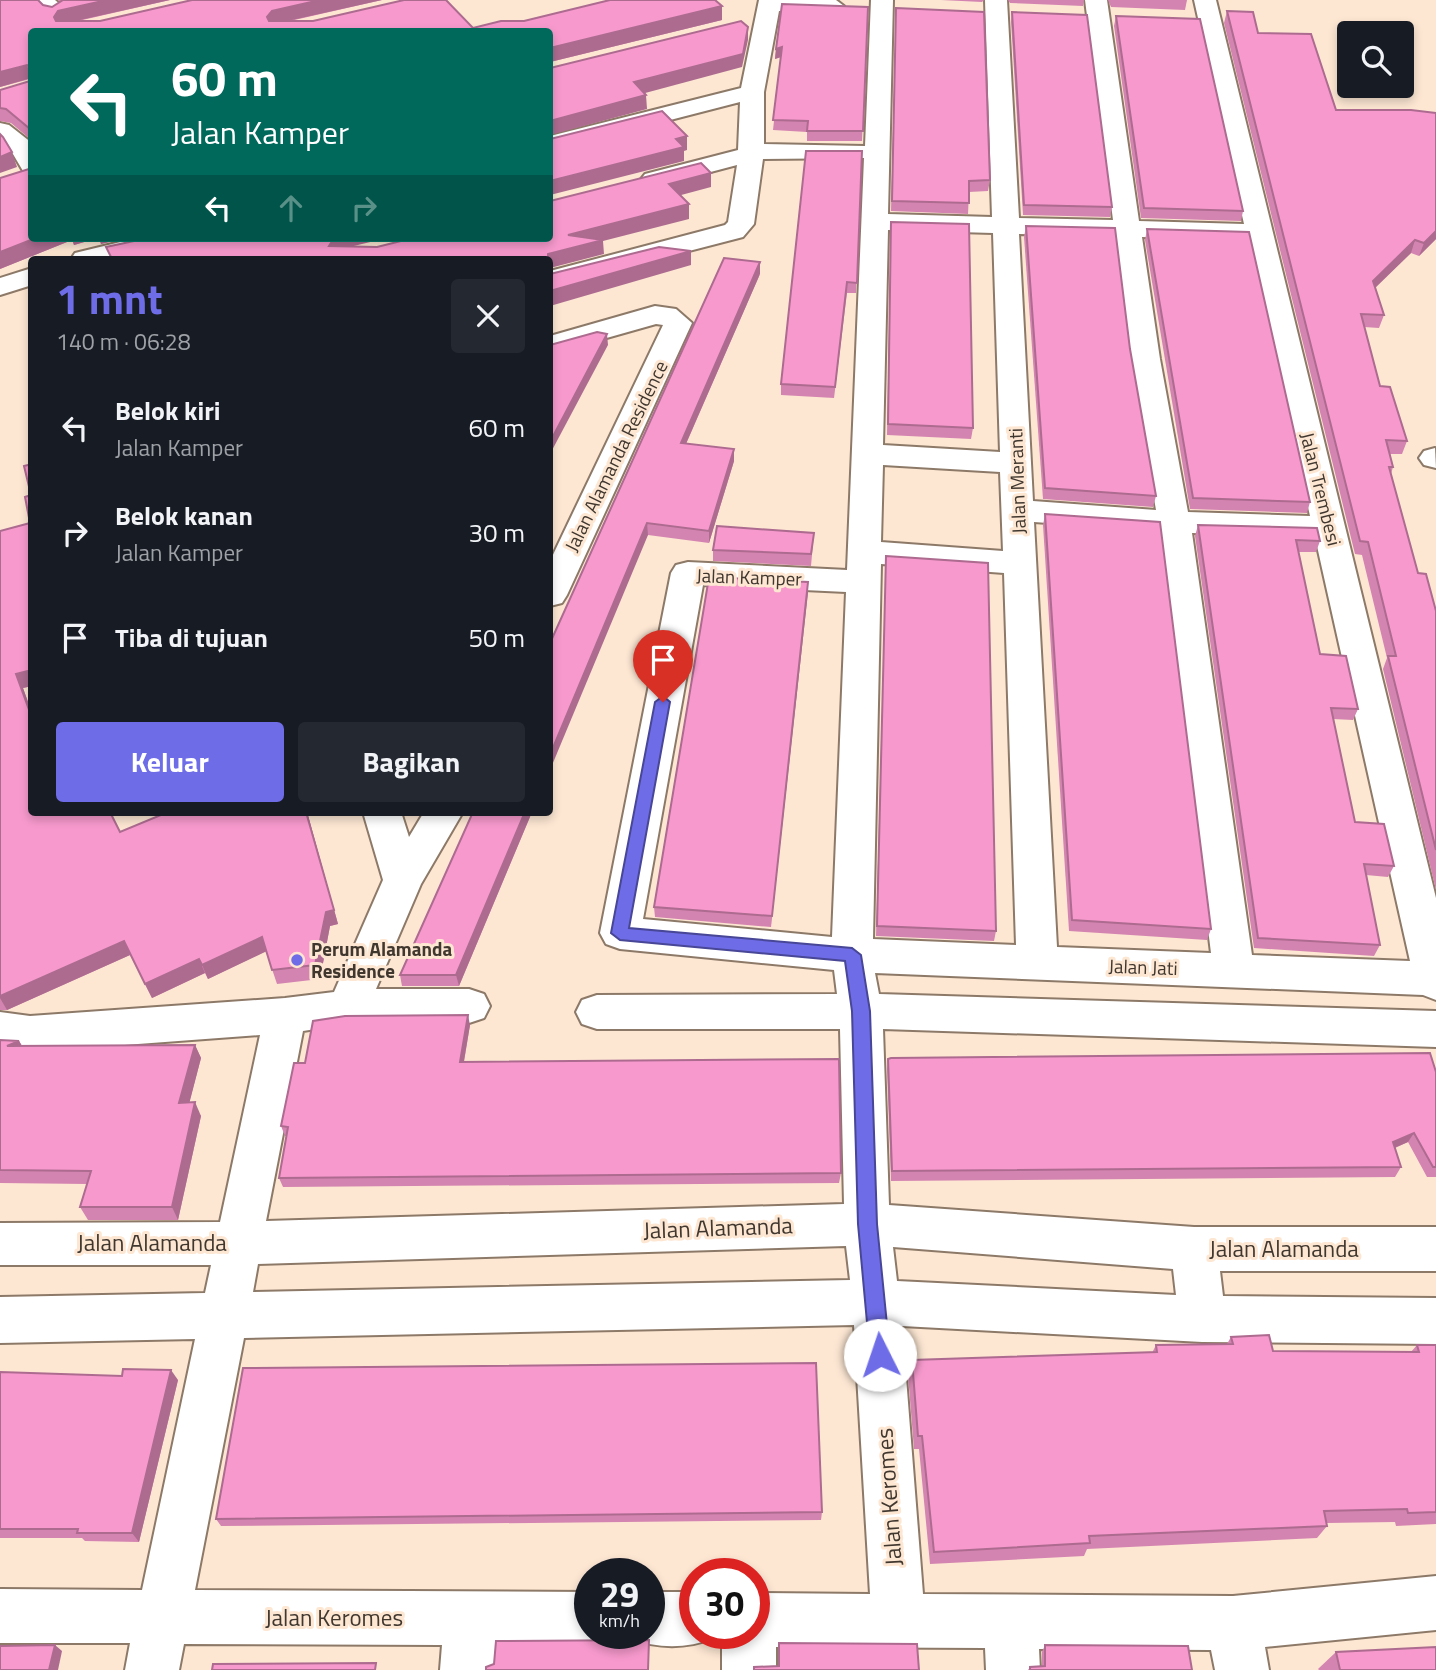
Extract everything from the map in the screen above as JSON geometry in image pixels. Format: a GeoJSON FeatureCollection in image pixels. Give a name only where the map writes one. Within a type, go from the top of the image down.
{"type":"FeatureCollection","features":[{"type":"Feature","properties":{"kind":"street"},"geometry":{"type":"LineString","coordinates":[[741,24],[769,7],[877,6]]}},
{"type":"Feature","properties":{"kind":"street","name":"Jalan Keromes"},"geometry":{"type":"LineString","coordinates":[[877,6],[876,152],[852,955],[861,1011],[867,1224],[876,1302],[898,1621]]}},
{"type":"Feature","properties":{"kind":"street"},"geometry":{"type":"LineString","coordinates":[[553,278],[734,231],[741,224],[751,153],[752,92],[769,7]]}},
{"type":"Feature","properties":{"kind":"street","name":"Jalan Meranti"},"geometry":{"type":"LineString","coordinates":[[997,9],[1037,962]]}},
{"type":"Feature","properties":{"kind":"street"},"geometry":{"type":"LineString","coordinates":[[1098,12],[1145,359],[1174,522],[1234,971]]}},
{"type":"Feature","properties":{"kind":"street","name":"Jalan Trembesi"},"geometry":{"type":"LineString","coordinates":[[1199,13],[1258,232],[1330,527],[1435,981]]}},
{"type":"Feature","properties":{"kind":"street"},"geometry":{"type":"LineString","coordinates":[[553,142],[752,92]]}},
{"type":"Feature","properties":{"kind":"street"},"geometry":{"type":"LineString","coordinates":[[630,186],[751,153],[876,152]]}},
{"type":"Feature","properties":{"kind":"street"},"geometry":{"type":"LineString","coordinates":[[874,222],[1258,232]]}},
{"type":"Feature","properties":{"kind":"street"},"geometry":{"type":"LineString","coordinates":[[97,256],[153,242]]}},
{"type":"Feature","properties":{"kind":"street"},"geometry":{"type":"LineString","coordinates":[[1,284],[28,277]]}},
{"type":"Feature","properties":{"kind":"street","name":"Jalan Alamanda Residence"},"geometry":{"type":"LineString","coordinates":[[553,344],[655,315],[674,318],[678,323],[553,589]]}},
{"type":"Feature","properties":{"kind":"street"},"geometry":{"type":"LineString","coordinates":[[867,454],[1017,463]]}},
{"type":"Feature","properties":{"kind":"street"},"geometry":{"type":"LineString","coordinates":[[1018,510],[1174,522],[1330,527]]}},
{"type":"Feature","properties":{"kind":"street"},"geometry":{"type":"LineString","coordinates":[[864,567],[1020,563]]}},
{"type":"Feature","properties":{"kind":"street","name":"Jalan Kamper"},"geometry":{"type":"LineString","coordinates":[[852,955],[620,933],[688,573],[864,567]]}},
{"type":"Feature","properties":{"kind":"street"},"geometry":{"type":"LineString","coordinates":[[383,816],[403,880]]}},
{"type":"Feature","properties":{"kind":"street"},"geometry":{"type":"LineString","coordinates":[[348,1007],[403,880],[442,816]]}},
{"type":"Feature","properties":{"kind":"street","name":"Jalan Jati"},"geometry":{"type":"LineString","coordinates":[[852,955],[1435,981]]}},
{"type":"Feature","properties":{"kind":"street"},"geometry":{"type":"LineString","coordinates":[[0,1030],[30,1034],[285,1016],[348,1007],[469,1006]]}},
{"type":"Feature","properties":{"kind":"street"},"geometry":{"type":"LineString","coordinates":[[597,1012],[861,1011],[1436,1029]]}},
{"type":"Feature","properties":{"kind":"street"},"geometry":{"type":"LineString","coordinates":[[152,1670],[285,1016]]}},
{"type":"Feature","properties":{"kind":"street","name":"Jalan Alamanda"},"geometry":{"type":"LineString","coordinates":[[0,1244],[239,1243],[867,1224],[1195,1249],[1436,1249]]}},
{"type":"Feature","properties":{"kind":"street"},"geometry":{"type":"LineString","coordinates":[[1195,1249],[1202,1319]]}},
{"type":"Feature","properties":{"kind":"street"},"geometry":{"type":"LineString","coordinates":[[0,1320],[876,1302],[1202,1319],[1436,1321]]}},
{"type":"Feature","properties":{"kind":"street"},"geometry":{"type":"LineString","coordinates":[[770,1620],[898,1621],[1011,1646],[1237,1647],[1436,1603]]}},
{"type":"Feature","properties":{"kind":"street","name":"Jalan Keromes"},"geometry":{"type":"LineString","coordinates":[[0,1616],[574,1619]]}},
{"type":"Feature","properties":{"kind":"street"},"geometry":{"type":"LineString","coordinates":[[467,1670],[472,1618]]}},
{"type":"Feature","properties":{"kind":"street"},"geometry":{"type":"LineString","coordinates":[[749,1649],[749,1670]]}},
{"type":"Feature","properties":{"kind":"building"},"geometry":{"type":"Polygon","coordinates":[[[0,0],[38,0],[43,5],[52,7],[63,0],[107,0],[58,11],[54,17],[56,21],[100,21],[192,0],[320,0],[272,11],[267,17],[269,21],[313,21],[404,0],[446,0],[473,28],[28,28],[28,66],[0,72],[0,0]]]}},
{"type":"Feature","properties":{"kind":"building"},"geometry":{"type":"Polygon","coordinates":[[[610,0],[715,0],[722,6],[553,47],[553,28],[473,28],[501,21],[524,21],[610,0]]]}},
{"type":"Feature","properties":{"kind":"building"},"geometry":{"type":"Polygon","coordinates":[[[782,4],[868,7],[863,131],[807,131],[808,121],[773,120],[782,47],[776,49],[782,4]]]}},
{"type":"Feature","properties":{"kind":"building"},"geometry":{"type":"Polygon","coordinates":[[[896,8],[984,12],[990,180],[969,181],[969,203],[892,201],[896,8]]]}},
{"type":"Feature","properties":{"kind":"building"},"geometry":{"type":"Polygon","coordinates":[[[1227,11],[1253,12],[1258,33],[1311,34],[1336,110],[1411,110],[1436,113],[1436,231],[1424,243],[1415,240],[1373,281],[1384,315],[1361,314],[1380,386],[1390,387],[1407,441],[1386,440],[1393,467],[1389,467],[1418,573],[1426,574],[1436,611],[1436,850],[1388,656],[1396,656],[1368,542],[1360,541],[1227,11]]]}},
{"type":"Feature","properties":{"kind":"building"},"geometry":{"type":"Polygon","coordinates":[[[1012,12],[1087,15],[1112,207],[1024,205],[1012,12]]]}},
{"type":"Feature","properties":{"kind":"building"},"geometry":{"type":"Polygon","coordinates":[[[1116,16],[1200,19],[1243,211],[1144,208],[1116,16]]]}},
{"type":"Feature","properties":{"kind":"building"},"geometry":{"type":"Polygon","coordinates":[[[741,21],[748,27],[743,54],[634,82],[646,95],[553,120],[553,67],[741,21]]]}},
{"type":"Feature","properties":{"kind":"building"},"geometry":{"type":"Polygon","coordinates":[[[28,82],[28,127],[6,109],[0,108],[0,90],[28,82]]]}},
{"type":"Feature","properties":{"kind":"building"},"geometry":{"type":"Polygon","coordinates":[[[662,111],[687,136],[676,139],[684,147],[553,180],[553,138],[662,111]]]}},
{"type":"Feature","properties":{"kind":"building"},"geometry":{"type":"Polygon","coordinates":[[[0,134],[12,152],[0,157],[0,134]]]}},
{"type":"Feature","properties":{"kind":"building"},"geometry":{"type":"Polygon","coordinates":[[[806,151],[862,151],[857,283],[847,282],[835,387],[781,384],[806,151]]]}},
{"type":"Feature","properties":{"kind":"building"},"geometry":{"type":"Polygon","coordinates":[[[701,163],[711,173],[669,184],[689,204],[568,235],[603,240],[548,256],[110,256],[106,247],[129,242],[332,242],[329,246],[377,247],[397,242],[553,242],[553,200],[701,163]]]}},
{"type":"Feature","properties":{"kind":"building"},"geometry":{"type":"Polygon","coordinates":[[[28,169],[28,241],[0,252],[0,178],[28,169]]]}},
{"type":"Feature","properties":{"kind":"building"},"geometry":{"type":"Polygon","coordinates":[[[891,222],[969,224],[973,428],[888,424],[891,222]]]}},
{"type":"Feature","properties":{"kind":"building"},"geometry":{"type":"Polygon","coordinates":[[[1026,226],[1115,228],[1130,349],[1156,496],[1045,488],[1026,226]]]}},
{"type":"Feature","properties":{"kind":"building"},"geometry":{"type":"Polygon","coordinates":[[[1147,229],[1249,232],[1310,502],[1193,498],[1147,229]]]}},
{"type":"Feature","properties":{"kind":"building"},"geometry":{"type":"Polygon","coordinates":[[[659,247],[691,251],[553,290],[553,273],[659,247]]]}},
{"type":"Feature","properties":{"kind":"building"},"geometry":{"type":"Polygon","coordinates":[[[724,258],[760,262],[681,443],[734,449],[709,531],[647,523],[553,748],[553,636],[724,258]]]}},
{"type":"Feature","properties":{"kind":"building"},"geometry":{"type":"Polygon","coordinates":[[[597,332],[607,334],[553,436],[553,344],[597,332]]]}},
{"type":"Feature","properties":{"kind":"building"},"geometry":{"type":"Polygon","coordinates":[[[28,465],[28,483],[24,466],[28,465]]]}},
{"type":"Feature","properties":{"kind":"building"},"geometry":{"type":"Polygon","coordinates":[[[1045,514],[1160,522],[1211,929],[1072,920],[1045,514]]]}},
{"type":"Feature","properties":{"kind":"building"},"geometry":{"type":"Polygon","coordinates":[[[28,524],[28,671],[16,674],[28,707],[28,816],[112,816],[120,832],[158,816],[307,816],[334,910],[326,912],[315,965],[272,970],[262,937],[202,965],[199,959],[145,984],[124,941],[0,996],[0,531],[28,524]]]}},
{"type":"Feature","properties":{"kind":"building"},"geometry":{"type":"Polygon","coordinates":[[[1198,525],[1317,528],[1320,541],[1296,540],[1320,654],[1346,656],[1358,709],[1331,708],[1355,822],[1384,824],[1394,866],[1364,864],[1380,945],[1258,938],[1198,525]]]}},
{"type":"Feature","properties":{"kind":"building"},"geometry":{"type":"Polygon","coordinates":[[[717,526],[814,533],[811,554],[713,550],[717,526]]]}},
{"type":"Feature","properties":{"kind":"building"},"geometry":{"type":"Polygon","coordinates":[[[886,556],[988,563],[996,931],[877,926],[886,556]]]}},
{"type":"Feature","properties":{"kind":"building"},"geometry":{"type":"Polygon","coordinates":[[[709,577],[808,582],[772,916],[654,907],[709,577]]]}},
{"type":"Feature","properties":{"kind":"building"},"geometry":{"type":"Polygon","coordinates":[[[471,816],[523,816],[456,975],[400,975],[471,816]]]}},
{"type":"Feature","properties":{"kind":"building"},"geometry":{"type":"Polygon","coordinates":[[[468,1015],[460,1062],[839,1059],[841,1173],[279,1178],[288,1127],[281,1126],[294,1063],[305,1063],[313,1021],[345,1016],[468,1015]]]}},
{"type":"Feature","properties":{"kind":"building"},"geometry":{"type":"Polygon","coordinates":[[[0,1040],[19,1041],[7,1046],[195,1045],[179,1103],[195,1102],[172,1207],[80,1207],[91,1171],[0,1170],[0,1040]]]}},
{"type":"Feature","properties":{"kind":"building"},"geometry":{"type":"Polygon","coordinates":[[[1430,1053],[1436,1072],[1436,1167],[1433,1167],[1414,1133],[1393,1142],[1401,1167],[892,1171],[888,1059],[891,1058],[1430,1053]]]}},
{"type":"Feature","properties":{"kind":"building"},"geometry":{"type":"Polygon","coordinates":[[[1269,1335],[1273,1351],[1419,1352],[1417,1345],[1436,1345],[1436,1512],[1408,1513],[1407,1509],[1324,1511],[1327,1526],[1089,1536],[1090,1543],[934,1552],[922,1436],[918,1436],[912,1360],[1157,1352],[1156,1345],[1233,1344],[1231,1337],[1269,1335]]]}},
{"type":"Feature","properties":{"kind":"building"},"geometry":{"type":"Polygon","coordinates":[[[816,1363],[822,1512],[216,1519],[243,1368],[816,1363]]]}},
{"type":"Feature","properties":{"kind":"building"},"geometry":{"type":"Polygon","coordinates":[[[123,1369],[171,1370],[132,1533],[77,1533],[78,1529],[0,1529],[0,1372],[122,1376],[123,1369]]]}},
{"type":"Feature","properties":{"kind":"building"},"geometry":{"type":"Polygon","coordinates":[[[574,1640],[574,1649],[649,1649],[648,1670],[486,1670],[486,1667],[494,1664],[496,1641],[574,1640]]]}},
{"type":"Feature","properties":{"kind":"building"},"geometry":{"type":"Polygon","coordinates":[[[779,1643],[917,1644],[919,1670],[754,1670],[754,1667],[779,1666],[779,1643]]]}},
{"type":"Feature","properties":{"kind":"building"},"geometry":{"type":"Polygon","coordinates":[[[55,1645],[49,1670],[0,1670],[0,1646],[55,1645]]]}},
{"type":"Feature","properties":{"kind":"building"},"geometry":{"type":"Polygon","coordinates":[[[1045,1645],[1188,1646],[1192,1670],[1030,1670],[1030,1667],[1045,1666],[1045,1645]]]}},
{"type":"Feature","properties":{"kind":"building"},"geometry":{"type":"Polygon","coordinates":[[[1436,1647],[1436,1670],[1340,1670],[1336,1652],[1436,1647]]]}},
{"type":"Feature","properties":{"kind":"building"},"geometry":{"type":"Polygon","coordinates":[[[376,1663],[375,1670],[212,1670],[213,1664],[376,1663]]]}},
{"type":"Feature","properties":{"kind":"place","name":"Perum Alamanda Residence"},"geometry":{"type":"Point","coordinates":[297,960]}},
{"type":"Feature","properties":{"kind":"route"},"geometry":{"type":"LineString","coordinates":[[663,702],[620,933],[852,955],[861,1011],[867,1224],[880,1355]]}}]}
